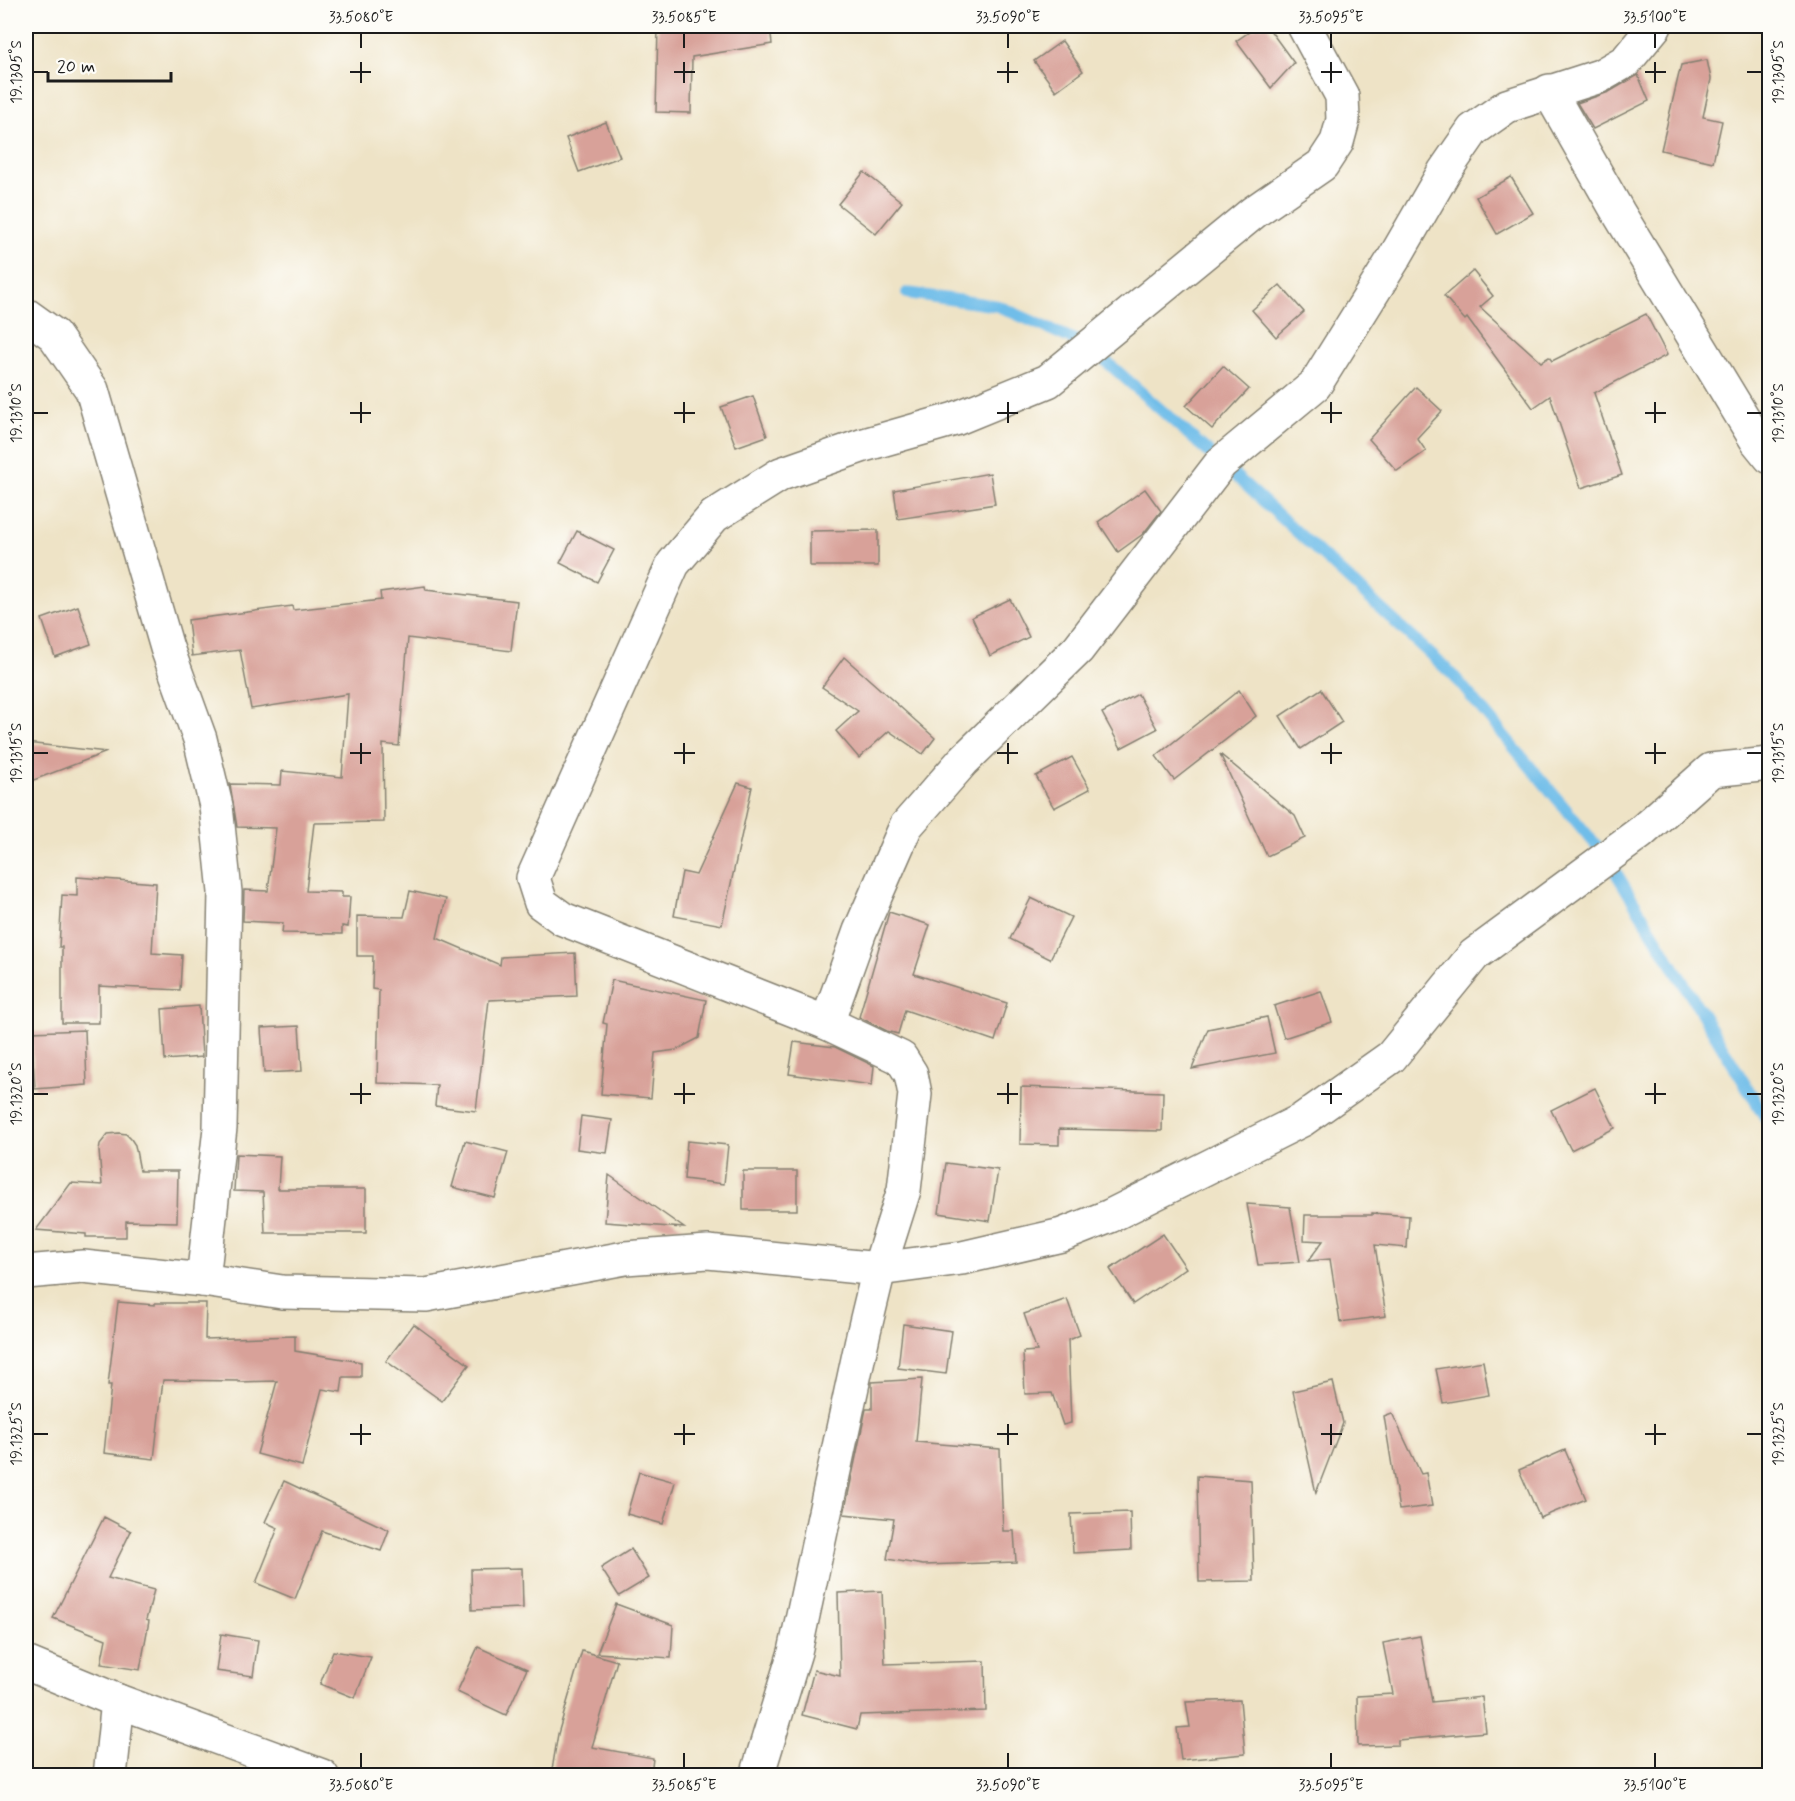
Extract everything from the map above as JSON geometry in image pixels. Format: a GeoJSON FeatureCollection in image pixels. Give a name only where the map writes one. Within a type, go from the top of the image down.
{"type":"FeatureCollection","features":[{"type":"Feature","properties":{"kind":"street"},"geometry":{"type":"LineString","coordinates":[[757,1776],[795,1652],[879,1269],[904,1190],[915,1094],[911,1074],[901,1058],[827,1023],[562,919],[541,903],[533,878],[673,564],[714,516],[781,474],[864,445],[955,419],[1048,381],[1254,212],[1322,165],[1337,142],[1343,120],[1342,96],[1304,26]]}},
{"type":"Feature","properties":{"kind":"street"},"geometry":{"type":"LineString","coordinates":[[827,1023],[860,931],[906,826],[963,761],[1078,649],[1221,463],[1315,385],[1396,255],[1444,172],[1473,130],[1507,106],[1600,76],[1626,61],[1655,26]]}},
{"type":"Feature","properties":{"kind":"street"},"geometry":{"type":"LineString","coordinates":[[1549,91],[1618,212],[1757,441],[1770,457]]}},
{"type":"Feature","properties":{"kind":"street"},"geometry":{"type":"LineString","coordinates":[[26,315],[54,335],[92,390],[167,648],[200,739],[216,806],[225,892],[220,1128],[203,1280]]}},
{"type":"Feature","properties":{"kind":"street"},"geometry":{"type":"LineString","coordinates":[[26,1272],[83,1267],[203,1280],[282,1292],[426,1295],[625,1258],[708,1252],[879,1269],[962,1258],[1062,1235],[1110,1216],[1302,1119],[1391,1057],[1474,955],[1640,834],[1711,770],[1770,764]]}},
{"type":"Feature","properties":{"kind":"street"},"geometry":{"type":"LineString","coordinates":[[26,1663],[118,1701],[322,1776]]}},
{"type":"Feature","properties":{"kind":"street"},"geometry":{"type":"LineString","coordinates":[[110,1776],[118,1701]]}},
{"type":"Feature","properties":{"kind":"building"},"geometry":{"type":"Polygon","coordinates":[[[658,26],[770,26],[772,44],[692,57],[691,113],[656,112],[658,26]]]}},
{"type":"Feature","properties":{"kind":"building"},"geometry":{"type":"Polygon","coordinates":[[[1258,26],[1267,26],[1294,63],[1271,88],[1236,41],[1258,26]]]}},
{"type":"Feature","properties":{"kind":"building"},"geometry":{"type":"Polygon","coordinates":[[[1062,41],[1083,71],[1056,91],[1034,61],[1062,41]]]}},
{"type":"Feature","properties":{"kind":"building"},"geometry":{"type":"Polygon","coordinates":[[[1707,60],[1711,79],[1703,117],[1722,121],[1713,162],[1661,150],[1681,65],[1707,60]]]}},
{"type":"Feature","properties":{"kind":"building"},"geometry":{"type":"Polygon","coordinates":[[[1638,75],[1649,101],[1593,129],[1577,103],[1609,92],[1638,75]]]}},
{"type":"Feature","properties":{"kind":"building"},"geometry":{"type":"Polygon","coordinates":[[[606,122],[620,157],[579,172],[566,138],[606,122]]]}},
{"type":"Feature","properties":{"kind":"building"},"geometry":{"type":"Polygon","coordinates":[[[864,172],[902,202],[876,234],[838,204],[864,172]]]}},
{"type":"Feature","properties":{"kind":"building"},"geometry":{"type":"Polygon","coordinates":[[[1511,177],[1533,213],[1497,234],[1476,197],[1511,177]]]}},
{"type":"Feature","properties":{"kind":"building"},"geometry":{"type":"Polygon","coordinates":[[[1473,271],[1493,296],[1480,307],[1541,362],[1549,357],[1552,361],[1646,314],[1667,355],[1594,393],[1622,475],[1581,488],[1550,396],[1533,408],[1467,318],[1465,320],[1444,296],[1473,271]]]}},
{"type":"Feature","properties":{"kind":"building"},"geometry":{"type":"Polygon","coordinates":[[[1280,285],[1304,312],[1276,337],[1252,310],[1280,285]]]}},
{"type":"Feature","properties":{"kind":"building"},"geometry":{"type":"Polygon","coordinates":[[[1223,366],[1249,389],[1212,429],[1186,406],[1223,366]]]}},
{"type":"Feature","properties":{"kind":"building"},"geometry":{"type":"Polygon","coordinates":[[[1416,387],[1442,411],[1417,438],[1426,451],[1397,471],[1369,439],[1416,387]]]}},
{"type":"Feature","properties":{"kind":"building"},"geometry":{"type":"Polygon","coordinates":[[[753,396],[767,436],[736,447],[721,407],[753,396]]]}},
{"type":"Feature","properties":{"kind":"building"},"geometry":{"type":"Polygon","coordinates":[[[990,473],[995,504],[898,519],[894,490],[990,473]]]}},
{"type":"Feature","properties":{"kind":"building"},"geometry":{"type":"Polygon","coordinates":[[[1145,489],[1161,511],[1143,534],[1118,552],[1098,522],[1145,489]]]}},
{"type":"Feature","properties":{"kind":"building"},"geometry":{"type":"Polygon","coordinates":[[[878,530],[878,566],[810,566],[810,531],[878,530]]]}},
{"type":"Feature","properties":{"kind":"building"},"geometry":{"type":"Polygon","coordinates":[[[577,531],[614,550],[597,582],[560,563],[577,531]]]}},
{"type":"Feature","properties":{"kind":"building"},"geometry":{"type":"Polygon","coordinates":[[[425,586],[426,590],[517,601],[511,651],[408,638],[399,746],[383,744],[384,822],[314,823],[306,891],[342,892],[342,897],[350,897],[348,927],[342,926],[342,934],[282,933],[283,923],[243,921],[244,890],[268,891],[276,828],[237,827],[230,784],[281,785],[282,771],[342,777],[348,694],[251,709],[240,650],[192,656],[188,620],[292,606],[293,610],[381,600],[380,592],[425,586]]]}},
{"type":"Feature","properties":{"kind":"building"},"geometry":{"type":"Polygon","coordinates":[[[1010,599],[1029,637],[990,656],[972,617],[1010,599]]]}},
{"type":"Feature","properties":{"kind":"building"},"geometry":{"type":"Polygon","coordinates":[[[78,606],[91,644],[55,657],[42,619],[78,606]]]}},
{"type":"Feature","properties":{"kind":"building"},"geometry":{"type":"Polygon","coordinates":[[[844,657],[935,738],[923,754],[889,731],[859,758],[836,731],[858,711],[822,687],[844,657]]]}},
{"type":"Feature","properties":{"kind":"building"},"geometry":{"type":"Polygon","coordinates":[[[1321,689],[1342,722],[1301,749],[1280,716],[1321,689]]]}},
{"type":"Feature","properties":{"kind":"building"},"geometry":{"type":"Polygon","coordinates":[[[1239,690],[1256,716],[1174,780],[1156,756],[1239,690]]]}},
{"type":"Feature","properties":{"kind":"building"},"geometry":{"type":"Polygon","coordinates":[[[1138,694],[1157,729],[1121,748],[1102,713],[1138,694]]]}},
{"type":"Feature","properties":{"kind":"building"},"geometry":{"type":"Polygon","coordinates":[[[26,743],[107,752],[26,783],[26,743]]]}},
{"type":"Feature","properties":{"kind":"building"},"geometry":{"type":"Polygon","coordinates":[[[1220,754],[1295,816],[1305,838],[1267,856],[1220,754]]]}},
{"type":"Feature","properties":{"kind":"building"},"geometry":{"type":"Polygon","coordinates":[[[1072,757],[1090,789],[1054,808],[1036,776],[1072,757]]]}},
{"type":"Feature","properties":{"kind":"building"},"geometry":{"type":"Polygon","coordinates":[[[738,783],[752,787],[722,925],[674,916],[682,872],[696,875],[738,783]]]}},
{"type":"Feature","properties":{"kind":"building"},"geometry":{"type":"Polygon","coordinates":[[[77,877],[156,883],[152,953],[182,955],[180,990],[99,986],[99,1023],[62,1023],[62,947],[59,947],[62,895],[77,896],[77,877]]]}},
{"type":"Feature","properties":{"kind":"building"},"geometry":{"type":"Polygon","coordinates":[[[410,891],[446,899],[437,938],[500,965],[501,957],[575,953],[577,996],[489,1000],[476,1111],[435,1106],[437,1085],[377,1083],[379,990],[372,989],[373,956],[357,956],[357,916],[404,917],[410,891]]]}},
{"type":"Feature","properties":{"kind":"building"},"geometry":{"type":"Polygon","coordinates":[[[1031,898],[1071,917],[1050,959],[1010,939],[1031,898]]]}},
{"type":"Feature","properties":{"kind":"building"},"geometry":{"type":"Polygon","coordinates":[[[889,912],[930,925],[914,974],[1007,1003],[995,1041],[905,1010],[898,1034],[859,1017],[889,912]]]}},
{"type":"Feature","properties":{"kind":"building"},"geometry":{"type":"Polygon","coordinates":[[[612,980],[706,1000],[699,1038],[676,1050],[655,1053],[651,1098],[601,1094],[607,1024],[603,1023],[612,980]]]}},
{"type":"Feature","properties":{"kind":"building"},"geometry":{"type":"Polygon","coordinates":[[[1321,991],[1332,1022],[1284,1038],[1274,1006],[1321,991]]]}},
{"type":"Feature","properties":{"kind":"building"},"geometry":{"type":"Polygon","coordinates":[[[199,1006],[202,1057],[165,1060],[162,1009],[199,1006]]]}},
{"type":"Feature","properties":{"kind":"building"},"geometry":{"type":"Polygon","coordinates":[[[1267,1017],[1275,1053],[1192,1069],[1208,1029],[1267,1017]]]}},
{"type":"Feature","properties":{"kind":"building"},"geometry":{"type":"Polygon","coordinates":[[[299,1026],[302,1071],[264,1073],[261,1028],[299,1026]]]}},
{"type":"Feature","properties":{"kind":"building"},"geometry":{"type":"Polygon","coordinates":[[[85,1030],[87,1085],[35,1089],[31,1032],[85,1030]]]}},
{"type":"Feature","properties":{"kind":"building"},"geometry":{"type":"Polygon","coordinates":[[[794,1042],[835,1047],[874,1066],[872,1085],[789,1074],[794,1042]]]}},
{"type":"Feature","properties":{"kind":"building"},"geometry":{"type":"Polygon","coordinates":[[[1021,1087],[1163,1092],[1162,1131],[1059,1129],[1059,1145],[1020,1144],[1021,1087]]]}},
{"type":"Feature","properties":{"kind":"building"},"geometry":{"type":"Polygon","coordinates":[[[1595,1088],[1615,1128],[1571,1150],[1551,1110],[1595,1088]]]}},
{"type":"Feature","properties":{"kind":"building"},"geometry":{"type":"Polygon","coordinates":[[[581,1116],[612,1120],[607,1153],[577,1149],[581,1116]]]}},
{"type":"Feature","properties":{"kind":"building"},"geometry":{"type":"Polygon","coordinates":[[[108,1134],[126,1134],[135,1145],[140,1171],[178,1171],[177,1222],[126,1221],[126,1237],[86,1237],[86,1234],[36,1230],[71,1183],[102,1185],[100,1144],[108,1134]]]}},
{"type":"Feature","properties":{"kind":"building"},"geometry":{"type":"Polygon","coordinates":[[[465,1141],[508,1152],[495,1198],[452,1187],[465,1141]]]}},
{"type":"Feature","properties":{"kind":"building"},"geometry":{"type":"Polygon","coordinates":[[[687,1141],[728,1145],[724,1184],[684,1179],[687,1141]]]}},
{"type":"Feature","properties":{"kind":"building"},"geometry":{"type":"Polygon","coordinates":[[[236,1154],[280,1156],[278,1189],[366,1189],[366,1233],[265,1233],[263,1192],[234,1191],[236,1154]]]}},
{"type":"Feature","properties":{"kind":"building"},"geometry":{"type":"Polygon","coordinates":[[[946,1163],[998,1170],[990,1221],[939,1213],[946,1163]]]}},
{"type":"Feature","properties":{"kind":"building"},"geometry":{"type":"Polygon","coordinates":[[[743,1171],[797,1171],[797,1210],[743,1210],[743,1171]]]}},
{"type":"Feature","properties":{"kind":"building"},"geometry":{"type":"Polygon","coordinates":[[[609,1175],[684,1228],[605,1222],[609,1175]]]}},
{"type":"Feature","properties":{"kind":"building"},"geometry":{"type":"Polygon","coordinates":[[[1247,1204],[1290,1207],[1300,1262],[1258,1265],[1247,1204]]]}},
{"type":"Feature","properties":{"kind":"building"},"geometry":{"type":"Polygon","coordinates":[[[1372,1213],[1409,1216],[1407,1248],[1375,1245],[1386,1316],[1340,1322],[1330,1259],[1308,1261],[1323,1241],[1304,1240],[1305,1215],[1372,1215],[1372,1213]]]}},
{"type":"Feature","properties":{"kind":"building"},"geometry":{"type":"Polygon","coordinates":[[[1163,1234],[1186,1268],[1133,1304],[1110,1269],[1163,1234]]]}},
{"type":"Feature","properties":{"kind":"building"},"geometry":{"type":"Polygon","coordinates":[[[1067,1299],[1080,1335],[1068,1340],[1071,1423],[1063,1425],[1052,1393],[1025,1394],[1023,1352],[1037,1351],[1024,1314],[1067,1299]]]}},
{"type":"Feature","properties":{"kind":"building"},"geometry":{"type":"Polygon","coordinates":[[[118,1302],[155,1305],[155,1303],[206,1303],[205,1339],[295,1336],[295,1351],[361,1362],[361,1377],[343,1377],[341,1392],[322,1389],[302,1466],[257,1454],[277,1381],[163,1380],[154,1459],[104,1453],[111,1385],[108,1385],[118,1302]]]}},
{"type":"Feature","properties":{"kind":"building"},"geometry":{"type":"Polygon","coordinates":[[[414,1324],[469,1365],[442,1401],[386,1361],[414,1324]]]}},
{"type":"Feature","properties":{"kind":"building"},"geometry":{"type":"Polygon","coordinates":[[[903,1324],[952,1331],[946,1374],[898,1368],[903,1324]]]}},
{"type":"Feature","properties":{"kind":"building"},"geometry":{"type":"Polygon","coordinates":[[[1483,1361],[1489,1395],[1443,1403],[1436,1369],[1483,1361]]]}},
{"type":"Feature","properties":{"kind":"building"},"geometry":{"type":"Polygon","coordinates":[[[922,1379],[916,1442],[1000,1449],[1003,1531],[1014,1531],[1016,1562],[923,1565],[887,1559],[894,1519],[844,1514],[866,1409],[872,1409],[872,1382],[922,1379]]]}},
{"type":"Feature","properties":{"kind":"building"},"geometry":{"type":"Polygon","coordinates":[[[1333,1382],[1343,1423],[1316,1493],[1293,1391],[1333,1382]]]}},
{"type":"Feature","properties":{"kind":"building"},"geometry":{"type":"Polygon","coordinates":[[[1392,1413],[1421,1474],[1426,1473],[1432,1506],[1399,1510],[1384,1416],[1392,1413]]]}},
{"type":"Feature","properties":{"kind":"building"},"geometry":{"type":"Polygon","coordinates":[[[1565,1450],[1586,1499],[1540,1518],[1519,1470],[1565,1450]]]}},
{"type":"Feature","properties":{"kind":"building"},"geometry":{"type":"Polygon","coordinates":[[[639,1472],[675,1482],[663,1524],[627,1514],[639,1472]]]}},
{"type":"Feature","properties":{"kind":"building"},"geometry":{"type":"Polygon","coordinates":[[[1197,1476],[1251,1480],[1254,1581],[1199,1582],[1197,1476]]]}},
{"type":"Feature","properties":{"kind":"building"},"geometry":{"type":"Polygon","coordinates":[[[284,1481],[389,1530],[381,1551],[322,1531],[295,1599],[256,1583],[278,1528],[265,1522],[284,1481]]]}},
{"type":"Feature","properties":{"kind":"building"},"geometry":{"type":"Polygon","coordinates":[[[1130,1512],[1131,1550],[1073,1553],[1071,1514],[1130,1512]]]}},
{"type":"Feature","properties":{"kind":"building"},"geometry":{"type":"Polygon","coordinates":[[[104,1517],[131,1531],[108,1578],[154,1590],[146,1620],[149,1621],[140,1670],[101,1664],[106,1639],[53,1618],[104,1517]]]}},
{"type":"Feature","properties":{"kind":"building"},"geometry":{"type":"Polygon","coordinates":[[[631,1549],[649,1578],[619,1596],[601,1568],[631,1549]]]}},
{"type":"Feature","properties":{"kind":"building"},"geometry":{"type":"Polygon","coordinates":[[[522,1568],[523,1608],[472,1610],[471,1569],[522,1568]]]}},
{"type":"Feature","properties":{"kind":"building"},"geometry":{"type":"Polygon","coordinates":[[[882,1591],[885,1664],[985,1661],[986,1711],[860,1715],[857,1729],[802,1715],[814,1670],[840,1676],[838,1593],[882,1591]]]}},
{"type":"Feature","properties":{"kind":"building"},"geometry":{"type":"Polygon","coordinates":[[[616,1604],[673,1625],[671,1658],[597,1653],[616,1604]]]}},
{"type":"Feature","properties":{"kind":"building"},"geometry":{"type":"Polygon","coordinates":[[[221,1634],[258,1640],[253,1676],[216,1671],[221,1634]]]}},
{"type":"Feature","properties":{"kind":"building"},"geometry":{"type":"Polygon","coordinates":[[[1420,1636],[1432,1702],[1482,1697],[1486,1732],[1398,1740],[1398,1745],[1358,1746],[1357,1696],[1393,1694],[1383,1643],[1420,1636]]]}},
{"type":"Feature","properties":{"kind":"building"},"geometry":{"type":"Polygon","coordinates":[[[478,1647],[527,1669],[506,1715],[457,1692],[478,1647]]]}},
{"type":"Feature","properties":{"kind":"building"},"geometry":{"type":"Polygon","coordinates":[[[333,1651],[371,1657],[355,1698],[320,1684],[333,1651]]]}},
{"type":"Feature","properties":{"kind":"building"},"geometry":{"type":"Polygon","coordinates":[[[582,1651],[617,1661],[592,1747],[653,1758],[651,1776],[551,1776],[558,1734],[582,1651]]]}},
{"type":"Feature","properties":{"kind":"building"},"geometry":{"type":"Polygon","coordinates":[[[1240,1700],[1245,1754],[1181,1760],[1177,1728],[1190,1727],[1186,1702],[1240,1700]]]}},
{"type":"Feature","properties":{"kind":"waterway"},"geometry":{"type":"LineString","coordinates":[[907,293],[998,306],[1090,347],[1249,488],[1453,675],[1607,858],[1770,1125]]}}]}
